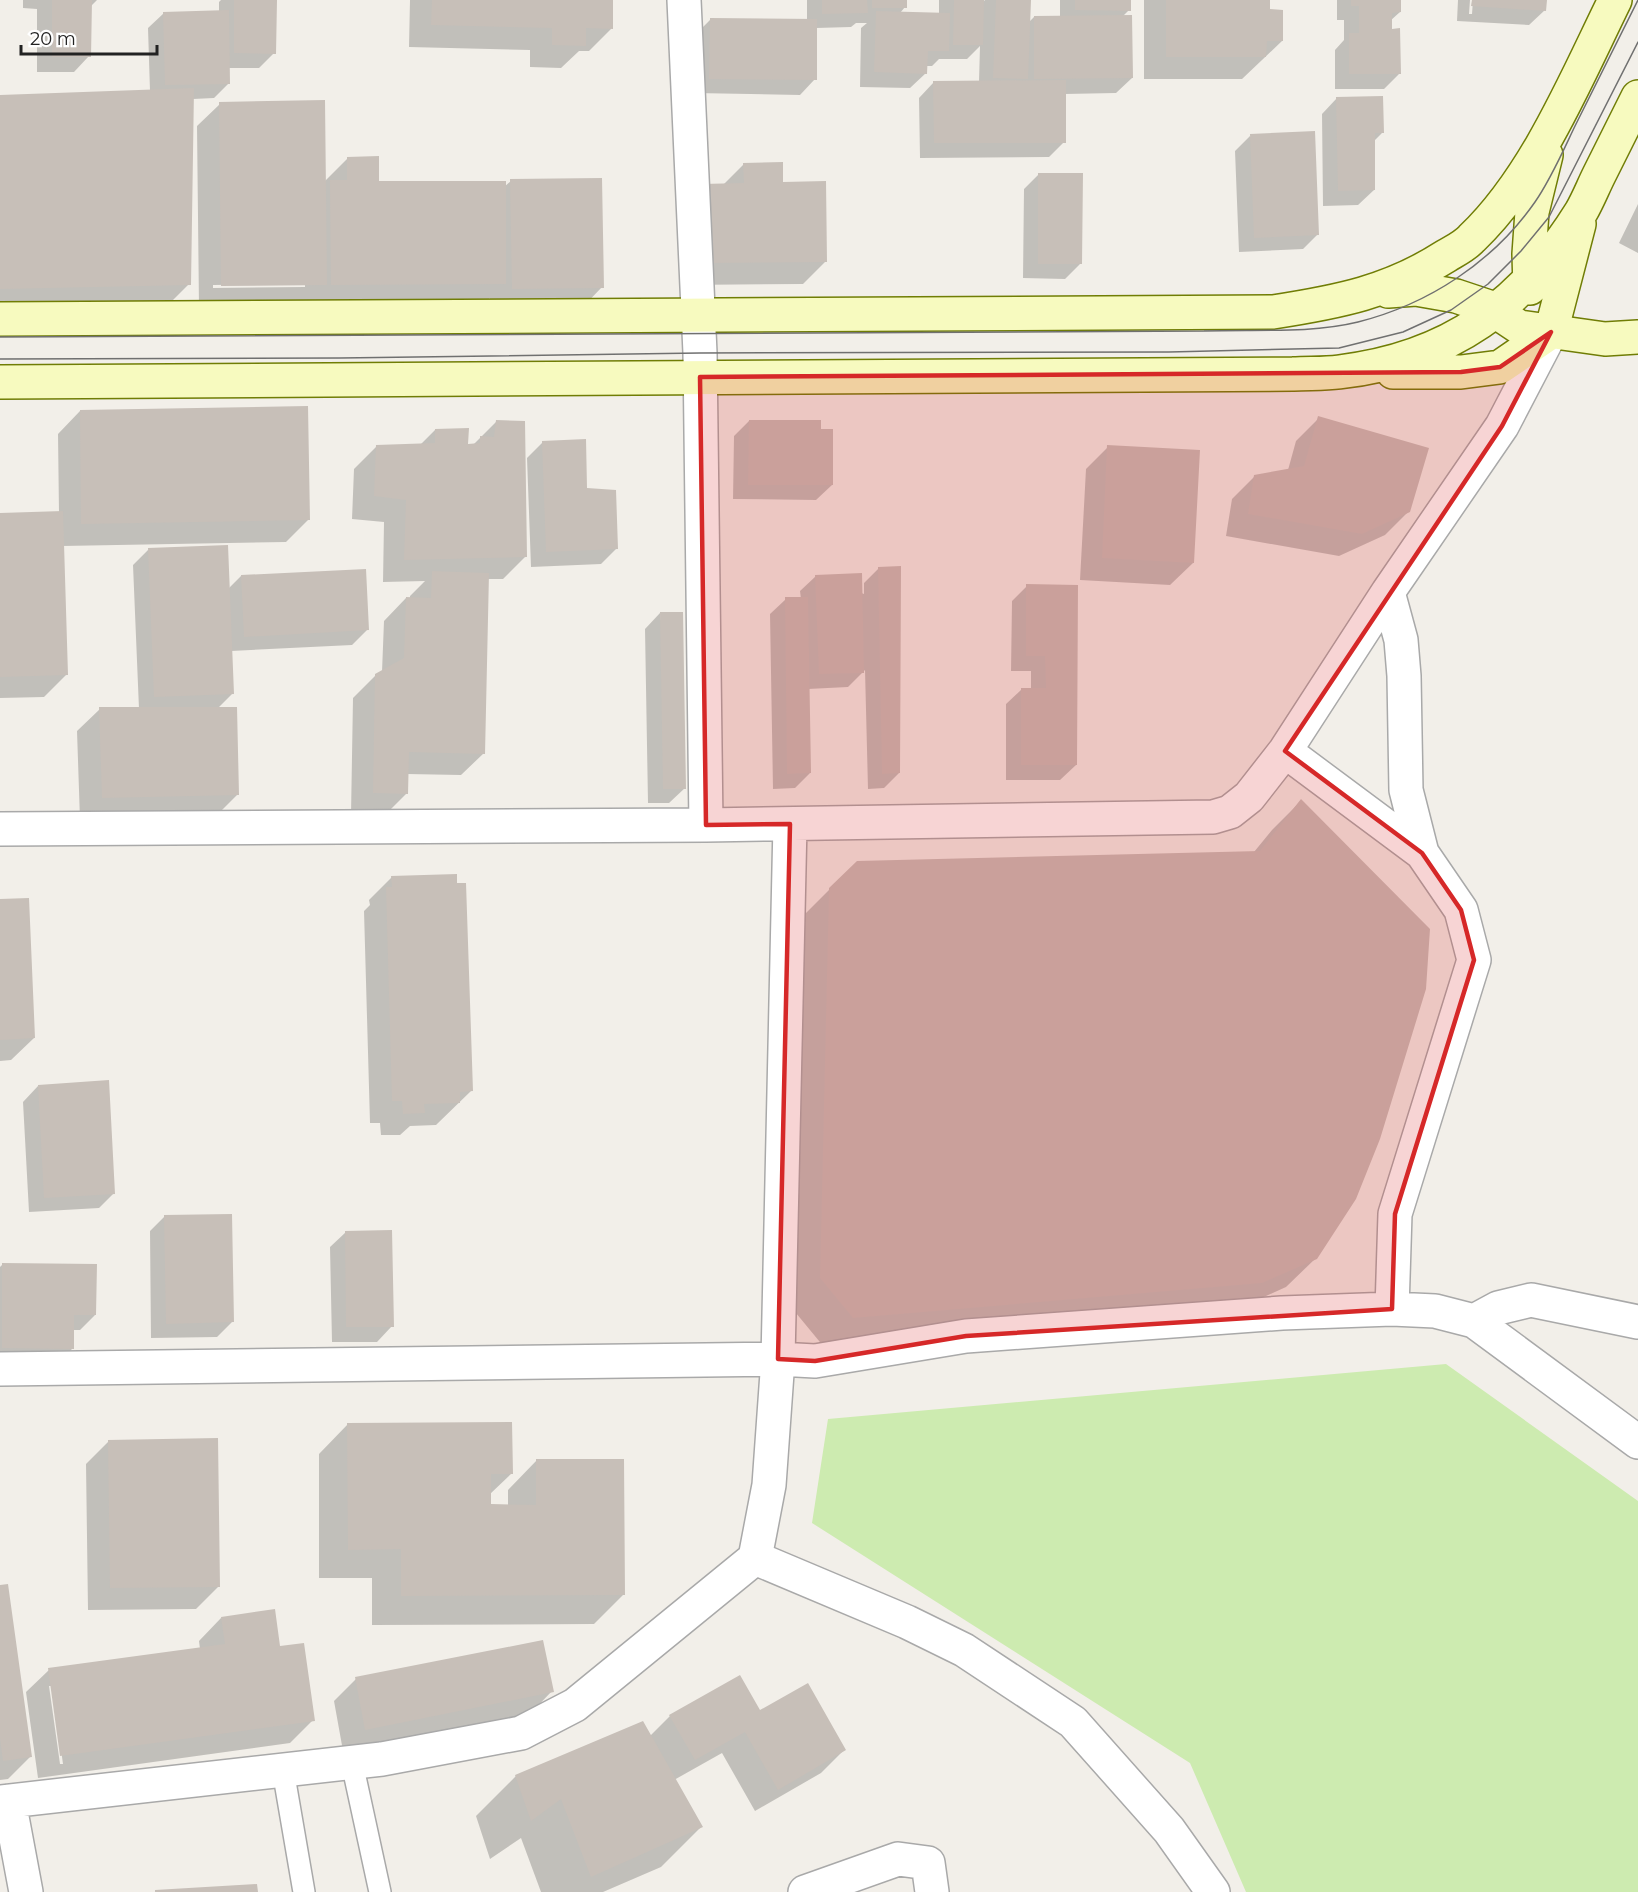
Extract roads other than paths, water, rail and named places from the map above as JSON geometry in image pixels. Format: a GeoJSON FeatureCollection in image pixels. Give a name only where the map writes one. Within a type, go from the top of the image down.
{"type":"FeatureCollection","features":[{"type":"Feature","properties":{"kind":"street"},"geometry":{"type":"LineString","coordinates":[[684,0],[699,315],[706,825]]}},
{"type":"Feature","properties":{"kind":"street"},"geometry":{"type":"LineString","coordinates":[[0,319],[1273,312],[1326,304],[1375,292],[1424,270],[1471,240],[1511,194],[1553,124],[1615,0]]}},
{"type":"Feature","properties":{"kind":"street"},"geometry":{"type":"LineString","coordinates":[[1338,372],[1403,359],[1436,347],[1496,312],[1530,280],[1582,210],[1638,97]]}},
{"type":"Feature","properties":{"kind":"street"},"geometry":{"type":"LineString","coordinates":[[1551,332],[1530,299],[1529,254],[1532,212],[1553,124]]}},
{"type":"Feature","properties":{"kind":"street"},"geometry":{"type":"LineString","coordinates":[[0,829],[790,824],[1213,817],[1230,812],[1249,797],[1286,751],[1388,592],[1502,426],[1551,332],[1582,210]]}},
{"type":"Feature","properties":{"kind":"street"},"geometry":{"type":"LineString","coordinates":[[1375,292],[1416,290],[1456,296],[1489,307],[1519,327],[1605,339],[1638,337]]}},
{"type":"Feature","properties":{"kind":"street"},"geometry":{"type":"LineString","coordinates":[[0,381],[1461,372],[1500,367],[1551,332]]}},
{"type":"Feature","properties":{"kind":"street"},"geometry":{"type":"LineString","coordinates":[[1388,592],[1401,640],[1406,790],[1422,853]]}},
{"type":"Feature","properties":{"kind":"street"},"geometry":{"type":"LineString","coordinates":[[1286,751],[1422,853],[1461,910],[1474,960],[1395,1214],[1392,1309]]}},
{"type":"Feature","properties":{"kind":"street"},"geometry":{"type":"LineString","coordinates":[[26,1892],[5,1802],[382,1759],[521,1733],[575,1705],[755,1558],[769,1485],[778,1359],[790,824]]}},
{"type":"Feature","properties":{"kind":"street"},"geometry":{"type":"LineString","coordinates":[[1474,1321],[1498,1308],[1531,1300],[1638,1322]]}},
{"type":"Feature","properties":{"kind":"street"},"geometry":{"type":"LineString","coordinates":[[0,1369],[778,1359],[815,1361],[966,1336],[1282,1313],[1392,1309],[1435,1311],[1474,1321],[1638,1442]]}},
{"type":"Feature","properties":{"kind":"street"},"geometry":{"type":"LineString","coordinates":[[755,1558],[907,1622],[964,1650],[1073,1722],[1169,1830],[1213,1892]]}},
{"type":"Feature","properties":{"kind":"street"},"geometry":{"type":"LineString","coordinates":[[805,1892],[898,1859],[928,1863],[932,1892]]}},
{"type":"Feature","properties":{"kind":"lane"},"geometry":{"type":"LineString","coordinates":[[352,1763],[380,1892]]}},
{"type":"Feature","properties":{"kind":"lane"},"geometry":{"type":"LineString","coordinates":[[283,1770],[304,1892]]}},
{"type":"Feature","properties":{"kind":"tram line"},"geometry":{"type":"LineString","coordinates":[[0,337],[1282,330],[1339,326],[1384,314],[1434,292],[1457,278],[1500,244],[1535,202],[1552,174],[1638,0]]}},
{"type":"Feature","properties":{"kind":"tram line"},"geometry":{"type":"LineString","coordinates":[[0,359],[340,358],[700,353],[1169,352],[1339,348],[1403,332],[1451,310],[1488,284],[1521,251],[1549,217],[1638,42]]}}]}
